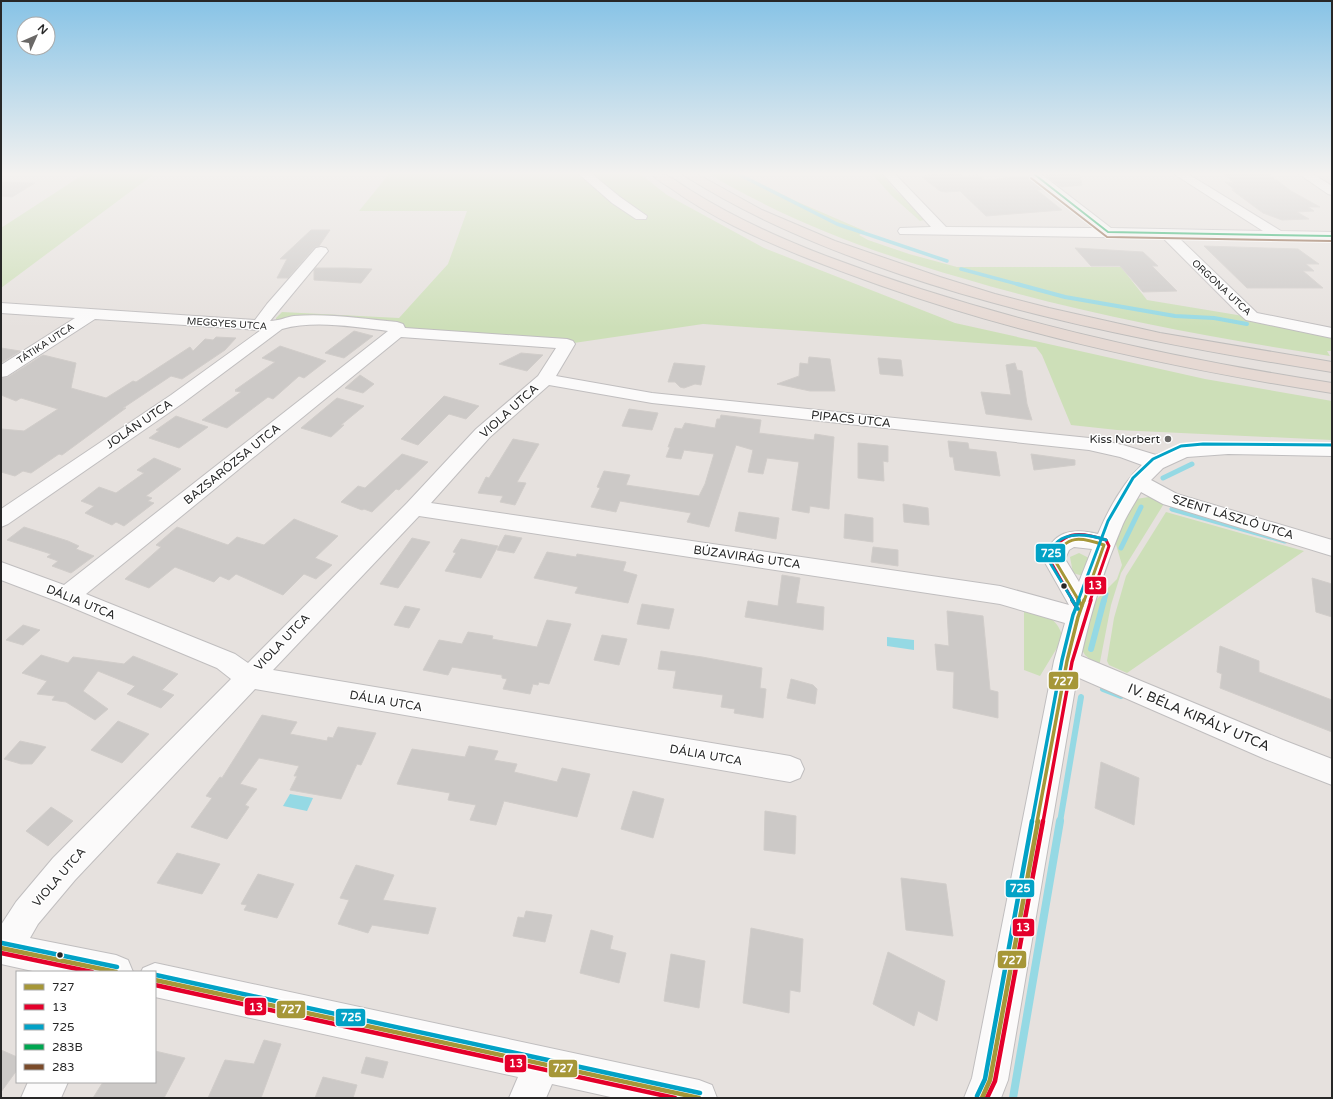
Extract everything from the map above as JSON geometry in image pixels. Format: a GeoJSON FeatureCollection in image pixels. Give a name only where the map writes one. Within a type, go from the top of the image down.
{"type":"FeatureCollection","features":[{"type":"Feature","properties":{"kind":"highway"},"geometry":{"type":"LineString","coordinates":[[746,225],[765,235],[835,264],[907,290],[1038,329],[1094,343],[1263,377],[1332,388]]}},
{"type":"Feature","properties":{"kind":"highway"},"geometry":{"type":"LineString","coordinates":[[786,225],[887,265],[967,291],[1027,307],[1145,335],[1215,349],[1332,367]]}},
{"type":"Feature","properties":{"kind":"street"},"geometry":{"type":"LineString","coordinates":[[937,225],[941,230]]}},
{"type":"Feature","properties":{"kind":"street"},"geometry":{"type":"LineString","coordinates":[[1099,225],[1108,232]]}},
{"type":"Feature","properties":{"kind":"street"},"geometry":{"type":"LineString","coordinates":[[1264,225],[1278,234]]}},
{"type":"Feature","properties":{"kind":"street"},"geometry":{"type":"LineString","coordinates":[[905,231],[941,230],[1332,236]]}},
{"type":"Feature","properties":{"kind":"street","name":"ORGONA UTCA"},"geometry":{"type":"LineString","coordinates":[[1167,234],[1243,310],[1252,316],[1332,333]]}},
{"type":"Feature","properties":{"kind":"street"},"geometry":{"type":"LineString","coordinates":[[268,325],[272,307],[321,251]]}},
{"type":"Feature","properties":{"kind":"street","name":"MEGGYES UTCA"},"geometry":{"type":"LineString","coordinates":[[1,308],[71,312],[90,315],[268,325],[294,321],[344,322],[397,327],[397,332],[567,344]]}},
{"type":"Feature","properties":{"kind":"street","name":"TÁTIKA UTCA"},"geometry":{"type":"LineString","coordinates":[[1,372],[90,315]]}},
{"type":"Feature","properties":{"kind":"street","name":"JOLÁN UTCA"},"geometry":{"type":"LineString","coordinates":[[1,519],[176,399],[268,325]]}},
{"type":"Feature","properties":{"kind":"street","name":"BAZSARÓZSA UTCA"},"geometry":{"type":"LineString","coordinates":[[67,596],[397,332]]}},
{"type":"Feature","properties":{"kind":"street","name":"VIOLA UTCA"},"geometry":{"type":"LineString","coordinates":[[3,948],[27,913],[46,889],[248,677],[414,508],[483,433],[545,379],[567,344]]}},
{"type":"Feature","properties":{"kind":"street","name":"PIPACS UTCA"},"geometry":{"type":"LineString","coordinates":[[545,379],[652,398],[1089,444],[1123,450],[1142,456],[1156,463]]}},
{"type":"Feature","properties":{"kind":"street"},"geometry":{"type":"LineString","coordinates":[[982,1098],[990,1080],[1067,661],[1080,612],[1104,545],[1127,497],[1137,481],[1156,463],[1183,451],[1228,448],[1332,450]]}},
{"type":"Feature","properties":{"kind":"street","name":"SZENT LÁSZLÓ UTCA"},"geometry":{"type":"LineString","coordinates":[[1137,481],[1170,499],[1332,548]]}},
{"type":"Feature","properties":{"kind":"street","name":"BÚZAVIRÁG UTCA"},"geometry":{"type":"LineString","coordinates":[[414,508],[1000,594],[1080,612]]}},
{"type":"Feature","properties":{"kind":"street"},"geometry":{"type":"LineString","coordinates":[[1080,612],[1054,559],[1056,552],[1065,543],[1073,539],[1090,539],[1104,545]]}},
{"type":"Feature","properties":{"kind":"street","name":"DÁLIA UTCA"},"geometry":{"type":"LineString","coordinates":[[1,571],[67,596],[226,661],[248,677],[790,770]]}},
{"type":"Feature","properties":{"kind":"street","name":"IV. BÉLA KIRÁLY UTCA"},"geometry":{"type":"LineString","coordinates":[[1067,661],[1275,750],[1332,772]]}},
{"type":"Feature","properties":{"kind":"street"},"geometry":{"type":"LineString","coordinates":[[3,948],[111,971]]}},
{"type":"Feature","properties":{"kind":"street"},"geometry":{"type":"LineString","coordinates":[[156,980],[699,1098]]}},
{"type":"Feature","properties":{"kind":"street"},"geometry":{"type":"LineString","coordinates":[[527,1098],[542,1065]]}},
{"type":"Feature","properties":{"kind":"street"},"geometry":{"type":"LineString","coordinates":[[39,1098],[49,1083]]}},
{"type":"Feature","properties":{"kind":"green space"},"geometry":{"type":"Polygon","coordinates":[[[5,225],[85,225],[1,288],[1,228],[5,225]]]}},
{"type":"Feature","properties":{"kind":"green space"},"geometry":{"type":"Polygon","coordinates":[[[462,225],[722,225],[764,248],[955,323],[1205,379],[1332,401],[1332,440],[1117,430],[1071,425],[1042,355],[1036,347],[703,324],[567,344],[397,332],[344,321],[276,326],[276,318],[282,312],[399,318],[448,264],[462,225]]]}},
{"type":"Feature","properties":{"kind":"green space"},"geometry":{"type":"Polygon","coordinates":[[[811,225],[852,225],[865,231],[859,235],[868,240],[909,254],[957,267],[1121,267],[1147,300],[1279,322],[1332,335],[1332,351],[1327,351],[1330,356],[1237,341],[1053,303],[896,258],[811,225]]]}},
{"type":"Feature","properties":{"kind":"green space"},"geometry":{"type":"Polygon","coordinates":[[[1149,497],[1165,502],[1121,573],[1111,605],[1099,667],[1085,655],[1081,648],[1094,602],[1117,579],[1122,565],[1115,541],[1132,504],[1136,499],[1149,497]]]}},
{"type":"Feature","properties":{"kind":"green space"},"geometry":{"type":"Polygon","coordinates":[[[1166,512],[1304,551],[1127,673],[1109,665],[1107,661],[1114,618],[1126,576],[1166,512]]]}},
{"type":"Feature","properties":{"kind":"green space"},"geometry":{"type":"Polygon","coordinates":[[[1079,553],[1089,558],[1083,576],[1073,573],[1070,557],[1079,553]]]}},
{"type":"Feature","properties":{"kind":"green space"},"geometry":{"type":"Polygon","coordinates":[[[1024,606],[1053,620],[1063,638],[1040,676],[1024,670],[1024,606]]]}},
{"type":"Feature","properties":{"kind":"water"},"geometry":{"type":"Polygon","coordinates":[[[887,637],[914,640],[914,650],[887,646],[887,637]]]}},
{"type":"Feature","properties":{"kind":"water"},"geometry":{"type":"Polygon","coordinates":[[[290,794],[313,798],[307,811],[283,806],[290,794]]]}},
{"type":"Feature","properties":{"kind":"building"},"geometry":{"type":"Polygon","coordinates":[[[311,230],[330,230],[319,246],[315,247],[288,278],[277,278],[287,259],[280,259],[311,230]]]}},
{"type":"Feature","properties":{"kind":"building"},"geometry":{"type":"Polygon","coordinates":[[[1204,246],[1298,249],[1319,264],[1306,264],[1314,271],[1303,271],[1323,288],[1247,288],[1204,246]]]}},
{"type":"Feature","properties":{"kind":"building"},"geometry":{"type":"Polygon","coordinates":[[[1075,248],[1143,252],[1158,266],[1152,266],[1177,291],[1143,292],[1120,266],[1091,266],[1075,248]]]}},
{"type":"Feature","properties":{"kind":"building"},"geometry":{"type":"Polygon","coordinates":[[[316,268],[372,269],[361,283],[314,280],[314,270],[316,268]]]}},
{"type":"Feature","properties":{"kind":"building"},"geometry":{"type":"Polygon","coordinates":[[[354,331],[373,336],[344,358],[325,353],[354,331]]]}},
{"type":"Feature","properties":{"kind":"building"},"geometry":{"type":"Polygon","coordinates":[[[216,337],[236,338],[225,350],[182,379],[171,376],[123,408],[126,408],[62,455],[59,454],[31,473],[23,471],[15,476],[1,472],[1,429],[24,431],[58,409],[21,398],[16,401],[1,395],[1,378],[8,377],[43,355],[76,363],[71,388],[106,398],[133,381],[136,382],[190,347],[193,351],[205,339],[213,340],[216,337]]]}},
{"type":"Feature","properties":{"kind":"building"},"geometry":{"type":"Polygon","coordinates":[[[280,346],[326,361],[304,378],[299,376],[273,399],[268,397],[227,428],[202,420],[241,392],[235,390],[275,362],[262,358],[280,346]]]}},
{"type":"Feature","properties":{"kind":"building"},"geometry":{"type":"Polygon","coordinates":[[[1,348],[20,351],[1,363],[1,348]]]}},
{"type":"Feature","properties":{"kind":"building"},"geometry":{"type":"Polygon","coordinates":[[[521,353],[543,355],[527,371],[499,364],[521,353]]]}},
{"type":"Feature","properties":{"kind":"building"},"geometry":{"type":"Polygon","coordinates":[[[809,357],[830,359],[835,391],[810,391],[777,384],[799,376],[800,363],[808,364],[809,357]]]}},
{"type":"Feature","properties":{"kind":"building"},"geometry":{"type":"Polygon","coordinates":[[[878,358],[901,360],[903,376],[880,374],[878,358]]]}},
{"type":"Feature","properties":{"kind":"building"},"geometry":{"type":"Polygon","coordinates":[[[674,363],[705,366],[701,385],[695,384],[684,388],[680,387],[675,382],[668,382],[674,363]]]}},
{"type":"Feature","properties":{"kind":"building"},"geometry":{"type":"Polygon","coordinates":[[[1015,363],[1017,370],[1022,371],[1027,404],[1032,420],[986,414],[981,392],[1011,395],[1006,365],[1015,363]]]}},
{"type":"Feature","properties":{"kind":"building"},"geometry":{"type":"Polygon","coordinates":[[[360,375],[374,384],[363,393],[345,388],[360,375]]]}},
{"type":"Feature","properties":{"kind":"building"},"geometry":{"type":"Polygon","coordinates":[[[444,396],[479,406],[466,419],[449,414],[418,445],[401,439],[444,396]]]}},
{"type":"Feature","properties":{"kind":"building"},"geometry":{"type":"Polygon","coordinates":[[[337,398],[364,406],[341,425],[344,425],[331,437],[301,428],[337,398]]]}},
{"type":"Feature","properties":{"kind":"building"},"geometry":{"type":"Polygon","coordinates":[[[629,409],[658,413],[652,430],[622,426],[629,409]]]}},
{"type":"Feature","properties":{"kind":"building"},"geometry":{"type":"Polygon","coordinates":[[[721,415],[761,420],[759,433],[814,440],[815,434],[834,437],[829,509],[810,506],[809,513],[792,510],[799,462],[767,458],[763,474],[748,472],[753,450],[736,445],[709,527],[687,522],[691,513],[620,501],[616,512],[591,507],[600,488],[597,487],[604,471],[630,475],[626,485],[699,496],[705,484],[714,454],[684,450],[681,459],[666,457],[670,447],[668,447],[675,428],[682,429],[685,423],[715,428],[717,419],[720,419],[721,415]]]}},
{"type":"Feature","properties":{"kind":"building"},"geometry":{"type":"Polygon","coordinates":[[[176,416],[208,427],[179,448],[149,438],[159,431],[156,430],[176,416]]]}},
{"type":"Feature","properties":{"kind":"building"},"geometry":{"type":"Polygon","coordinates":[[[513,439],[539,444],[517,482],[526,483],[515,505],[500,502],[503,496],[478,493],[486,477],[489,478],[513,439]]]}},
{"type":"Feature","properties":{"kind":"building"},"geometry":{"type":"Polygon","coordinates":[[[948,441],[968,443],[969,449],[996,452],[1000,476],[955,470],[953,457],[950,457],[948,441]]]}},
{"type":"Feature","properties":{"kind":"building"},"geometry":{"type":"Polygon","coordinates":[[[858,443],[888,446],[888,462],[883,461],[884,481],[858,478],[858,443]]]}},
{"type":"Feature","properties":{"kind":"building"},"geometry":{"type":"Polygon","coordinates":[[[402,454],[428,462],[399,490],[396,489],[372,512],[341,502],[358,486],[365,488],[402,454]]]}},
{"type":"Feature","properties":{"kind":"building"},"geometry":{"type":"Polygon","coordinates":[[[1031,454],[1075,460],[1075,465],[1034,470],[1031,454]]]}},
{"type":"Feature","properties":{"kind":"building"},"geometry":{"type":"Polygon","coordinates":[[[154,458],[181,469],[146,496],[152,498],[148,501],[154,503],[124,526],[116,522],[112,525],[85,513],[94,506],[81,501],[99,487],[116,493],[144,473],[137,470],[154,458]]]}},
{"type":"Feature","properties":{"kind":"building"},"geometry":{"type":"Polygon","coordinates":[[[903,504],[928,508],[929,525],[904,522],[903,504]]]}},
{"type":"Feature","properties":{"kind":"building"},"geometry":{"type":"Polygon","coordinates":[[[739,512],[779,518],[776,539],[735,531],[739,512]]]}},
{"type":"Feature","properties":{"kind":"building"},"geometry":{"type":"Polygon","coordinates":[[[845,514],[873,518],[873,542],[844,538],[845,514]]]}},
{"type":"Feature","properties":{"kind":"building"},"geometry":{"type":"Polygon","coordinates":[[[294,519],[338,536],[315,558],[332,565],[316,579],[304,574],[283,595],[236,574],[229,580],[220,576],[214,582],[175,567],[149,588],[125,579],[161,547],[156,545],[177,527],[228,545],[237,537],[264,545],[294,519]]]}},
{"type":"Feature","properties":{"kind":"building"},"geometry":{"type":"Polygon","coordinates":[[[24,527],[68,541],[79,546],[76,549],[94,556],[71,573],[52,566],[58,561],[47,557],[51,554],[7,540],[24,527]]]}},
{"type":"Feature","properties":{"kind":"building"},"geometry":{"type":"Polygon","coordinates":[[[505,535],[522,538],[514,553],[497,550],[505,535]]]}},
{"type":"Feature","properties":{"kind":"building"},"geometry":{"type":"Polygon","coordinates":[[[412,538],[430,542],[398,588],[380,584],[412,538]]]}},
{"type":"Feature","properties":{"kind":"building"},"geometry":{"type":"Polygon","coordinates":[[[461,539],[498,546],[481,578],[445,571],[456,553],[453,552],[461,539]]]}},
{"type":"Feature","properties":{"kind":"building"},"geometry":{"type":"Polygon","coordinates":[[[873,547],[898,550],[898,566],[871,562],[873,547]]]}},
{"type":"Feature","properties":{"kind":"building"},"geometry":{"type":"Polygon","coordinates":[[[547,552],[576,557],[577,554],[626,562],[623,571],[637,575],[628,603],[575,593],[578,587],[534,578],[547,552]]]}},
{"type":"Feature","properties":{"kind":"building"},"geometry":{"type":"Polygon","coordinates":[[[782,575],[800,578],[796,603],[824,607],[823,630],[745,617],[748,601],[778,606],[782,575]]]}},
{"type":"Feature","properties":{"kind":"building"},"geometry":{"type":"Polygon","coordinates":[[[1312,578],[1332,584],[1332,617],[1316,612],[1312,578]]]}},
{"type":"Feature","properties":{"kind":"building"},"geometry":{"type":"Polygon","coordinates":[[[642,604],[674,609],[669,629],[637,624],[642,604]]]}},
{"type":"Feature","properties":{"kind":"building"},"geometry":{"type":"Polygon","coordinates":[[[405,606],[420,609],[409,628],[394,625],[405,606]]]}},
{"type":"Feature","properties":{"kind":"building"},"geometry":{"type":"Polygon","coordinates":[[[947,611],[983,616],[990,690],[998,692],[998,718],[953,708],[954,672],[937,670],[935,644],[949,646],[947,611]]]}},
{"type":"Feature","properties":{"kind":"building"},"geometry":{"type":"Polygon","coordinates":[[[547,620],[571,624],[549,684],[539,682],[538,685],[533,684],[530,694],[503,689],[507,679],[502,678],[502,675],[452,667],[448,675],[423,670],[439,640],[462,644],[468,632],[493,636],[492,639],[537,647],[547,620]]]}},
{"type":"Feature","properties":{"kind":"building"},"geometry":{"type":"Polygon","coordinates":[[[23,625],[40,630],[23,645],[6,640],[23,625]]]}},
{"type":"Feature","properties":{"kind":"building"},"geometry":{"type":"Polygon","coordinates":[[[602,635],[627,639],[619,665],[594,660],[602,635]]]}},
{"type":"Feature","properties":{"kind":"building"},"geometry":{"type":"Polygon","coordinates":[[[1220,646],[1259,661],[1259,672],[1332,700],[1332,732],[1220,688],[1222,674],[1217,672],[1220,646]]]}},
{"type":"Feature","properties":{"kind":"building"},"geometry":{"type":"Polygon","coordinates":[[[661,651],[762,668],[760,688],[766,689],[763,718],[734,713],[735,709],[721,707],[723,695],[673,688],[676,671],[658,669],[661,651]]]}},
{"type":"Feature","properties":{"kind":"building"},"geometry":{"type":"Polygon","coordinates":[[[41,655],[68,663],[73,657],[124,664],[133,656],[178,674],[162,690],[174,695],[161,708],[127,694],[135,686],[98,671],[83,691],[108,709],[95,720],[66,702],[52,700],[55,696],[37,694],[47,681],[22,673],[41,655]]]}},
{"type":"Feature","properties":{"kind":"building"},"geometry":{"type":"Polygon","coordinates":[[[791,679],[813,685],[817,689],[815,704],[787,698],[791,679]]]}},
{"type":"Feature","properties":{"kind":"building"},"geometry":{"type":"Polygon","coordinates":[[[262,715],[297,722],[290,734],[327,741],[328,737],[333,738],[338,727],[376,733],[361,765],[357,764],[341,799],[290,790],[297,776],[294,776],[299,766],[259,758],[240,784],[257,789],[245,805],[249,807],[227,839],[191,827],[212,798],[206,796],[220,777],[222,778],[262,715]]]}},
{"type":"Feature","properties":{"kind":"building"},"geometry":{"type":"Polygon","coordinates":[[[118,721],[149,734],[122,763],[91,750],[118,721]]]}},
{"type":"Feature","properties":{"kind":"building"},"geometry":{"type":"Polygon","coordinates":[[[20,741],[46,747],[32,764],[21,764],[4,759],[20,741]]]}},
{"type":"Feature","properties":{"kind":"building"},"geometry":{"type":"Polygon","coordinates":[[[469,746],[498,751],[494,760],[517,764],[514,772],[557,782],[562,768],[590,774],[577,817],[504,801],[496,825],[470,820],[476,805],[448,800],[450,793],[397,784],[412,749],[465,757],[469,746]]]}},
{"type":"Feature","properties":{"kind":"building"},"geometry":{"type":"Polygon","coordinates":[[[1101,762],[1139,778],[1134,825],[1095,808],[1101,762]]]}},
{"type":"Feature","properties":{"kind":"building"},"geometry":{"type":"Polygon","coordinates":[[[633,791],[664,799],[653,838],[621,829],[633,791]]]}},
{"type":"Feature","properties":{"kind":"building"},"geometry":{"type":"Polygon","coordinates":[[[51,807],[73,821],[48,846],[26,831],[51,807]]]}},
{"type":"Feature","properties":{"kind":"building"},"geometry":{"type":"Polygon","coordinates":[[[765,811],[796,816],[795,854],[764,850],[765,811]]]}},
{"type":"Feature","properties":{"kind":"building"},"geometry":{"type":"Polygon","coordinates":[[[177,853],[220,864],[202,894],[157,883],[177,853]]]}},
{"type":"Feature","properties":{"kind":"building"},"geometry":{"type":"Polygon","coordinates":[[[356,865],[394,875],[383,900],[436,908],[428,934],[372,925],[368,933],[338,924],[349,900],[340,898],[356,865]]]}},
{"type":"Feature","properties":{"kind":"building"},"geometry":{"type":"Polygon","coordinates":[[[258,874],[294,884],[277,918],[244,910],[247,905],[241,904],[258,874]]]}},
{"type":"Feature","properties":{"kind":"building"},"geometry":{"type":"Polygon","coordinates":[[[901,878],[946,884],[953,936],[906,930],[901,878]]]}},
{"type":"Feature","properties":{"kind":"building"},"geometry":{"type":"Polygon","coordinates":[[[526,911],[552,915],[545,942],[513,936],[518,917],[524,918],[526,911]]]}},
{"type":"Feature","properties":{"kind":"building"},"geometry":{"type":"Polygon","coordinates":[[[751,928],[803,939],[800,992],[790,990],[789,1013],[743,1003],[751,928]]]}},
{"type":"Feature","properties":{"kind":"building"},"geometry":{"type":"Polygon","coordinates":[[[591,930],[613,936],[610,949],[626,953],[619,983],[580,973],[591,930]]]}},
{"type":"Feature","properties":{"kind":"building"},"geometry":{"type":"Polygon","coordinates":[[[888,952],[945,981],[937,1021],[918,1011],[914,1026],[873,1004],[888,952]]]}},
{"type":"Feature","properties":{"kind":"building"},"geometry":{"type":"Polygon","coordinates":[[[671,954],[705,961],[699,1008],[664,1001],[671,954]]]}},
{"type":"Feature","properties":{"kind":"building"},"geometry":{"type":"Polygon","coordinates":[[[264,1040],[281,1044],[261,1098],[208,1098],[225,1060],[254,1064],[264,1040]]]}},
{"type":"Feature","properties":{"kind":"building"},"geometry":{"type":"Polygon","coordinates":[[[1,1050],[16,1057],[16,1071],[1,1092],[1,1050]]]}},
{"type":"Feature","properties":{"kind":"building"},"geometry":{"type":"Polygon","coordinates":[[[156,1051],[185,1058],[164,1098],[93,1098],[102,1083],[156,1083],[156,1051]]]}},
{"type":"Feature","properties":{"kind":"building"},"geometry":{"type":"Polygon","coordinates":[[[366,1057],[388,1062],[383,1078],[361,1073],[366,1057]]]}},
{"type":"Feature","properties":{"kind":"building"},"geometry":{"type":"Polygon","coordinates":[[[323,1077],[357,1085],[353,1098],[315,1098],[323,1077]]]}},
{"type":"Feature","properties":{"kind":"waterway"},"geometry":{"type":"LineString","coordinates":[[841,225],[947,261]]}},
{"type":"Feature","properties":{"kind":"waterway"},"geometry":{"type":"LineString","coordinates":[[961,269],[1021,285]]}},
{"type":"Feature","properties":{"kind":"waterway"},"geometry":{"type":"LineString","coordinates":[[1017,284],[1065,297],[1175,316],[1214,318],[1247,324]]}},
{"type":"Feature","properties":{"kind":"waterway"},"geometry":{"type":"LineString","coordinates":[[1163,478],[1192,464]]}},
{"type":"Feature","properties":{"kind":"waterway"},"geometry":{"type":"LineString","coordinates":[[1121,548],[1141,507]]}},
{"type":"Feature","properties":{"kind":"waterway"},"geometry":{"type":"LineString","coordinates":[[1172,509],[1285,541]]}},
{"type":"Feature","properties":{"kind":"waterway"},"geometry":{"type":"LineString","coordinates":[[1104,601],[1106,594]]}},
{"type":"Feature","properties":{"kind":"waterway"},"geometry":{"type":"LineString","coordinates":[[1091,649],[1104,600]]}},
{"type":"Feature","properties":{"kind":"waterway"},"geometry":{"type":"LineString","coordinates":[[1103,689],[1121,696]]}},
{"type":"Feature","properties":{"kind":"waterway"},"geometry":{"type":"LineString","coordinates":[[1060,822],[1081,697]]}},
{"type":"Feature","properties":{"kind":"waterway"},"geometry":{"type":"LineString","coordinates":[[1013,1098],[1060,821]]}},
{"type":"Feature","properties":{"kind":"transit line","name":"283"},"geometry":{"type":"LineString","coordinates":[[1092,225],[1107,237],[1332,241]]}},
{"type":"Feature","properties":{"kind":"transit line","name":"283B"},"geometry":{"type":"LineString","coordinates":[[1099,225],[1108,232],[1332,236]]}},
{"type":"Feature","properties":{"kind":"transit line","name":"725"},"geometry":{"type":"LineString","coordinates":[[977,1096],[985,1079],[1062,660],[1073,615],[1108,521],[1133,478],[1153,459],[1181,446],[1228,443],[1332,445]]}},
{"type":"Feature","properties":{"kind":"transit line","name":"725"},"geometry":{"type":"LineString","coordinates":[[1078,609],[1049,561],[1051,552],[1059,541],[1071,535],[1078,534],[1106,540]]}},
{"type":"Feature","properties":{"kind":"transit line","name":"13"},"geometry":{"type":"LineString","coordinates":[[987,1098],[995,1081],[1072,662],[1089,604],[1109,546],[1106,540],[1079,534],[1064,537],[1053,549],[1049,559],[1077,608]]}},
{"type":"Feature","properties":{"kind":"transit line","name":"727"},"geometry":{"type":"LineString","coordinates":[[1082,606],[1054,559],[1058,551],[1068,541],[1081,539],[1104,545]]}},
{"type":"Feature","properties":{"kind":"transit line","name":"727"},"geometry":{"type":"LineString","coordinates":[[982,1098],[990,1080],[1067,661],[1078,617],[1104,545]]}},
{"type":"Feature","properties":{"kind":"transit line","name":"725"},"geometry":{"type":"LineString","coordinates":[[2,943],[117,967]]}},
{"type":"Feature","properties":{"kind":"transit line","name":"727"},"geometry":{"type":"LineString","coordinates":[[1,948],[111,971]]}},
{"type":"Feature","properties":{"kind":"transit line","name":"13"},"geometry":{"type":"LineString","coordinates":[[1,953],[87,971]]}},
{"type":"Feature","properties":{"kind":"transit line","name":"725"},"geometry":{"type":"LineString","coordinates":[[156,975],[700,1093]]}},
{"type":"Feature","properties":{"kind":"transit line","name":"727"},"geometry":{"type":"LineString","coordinates":[[156,980],[699,1098]]}},
{"type":"Feature","properties":{"kind":"transit line","name":"13"},"geometry":{"type":"LineString","coordinates":[[156,985],[675,1098]]}},
{"type":"Feature","properties":{"kind":"place","name":"Kiss Norbert"},"geometry":{"type":"Point","coordinates":[1168,439]}}]}
